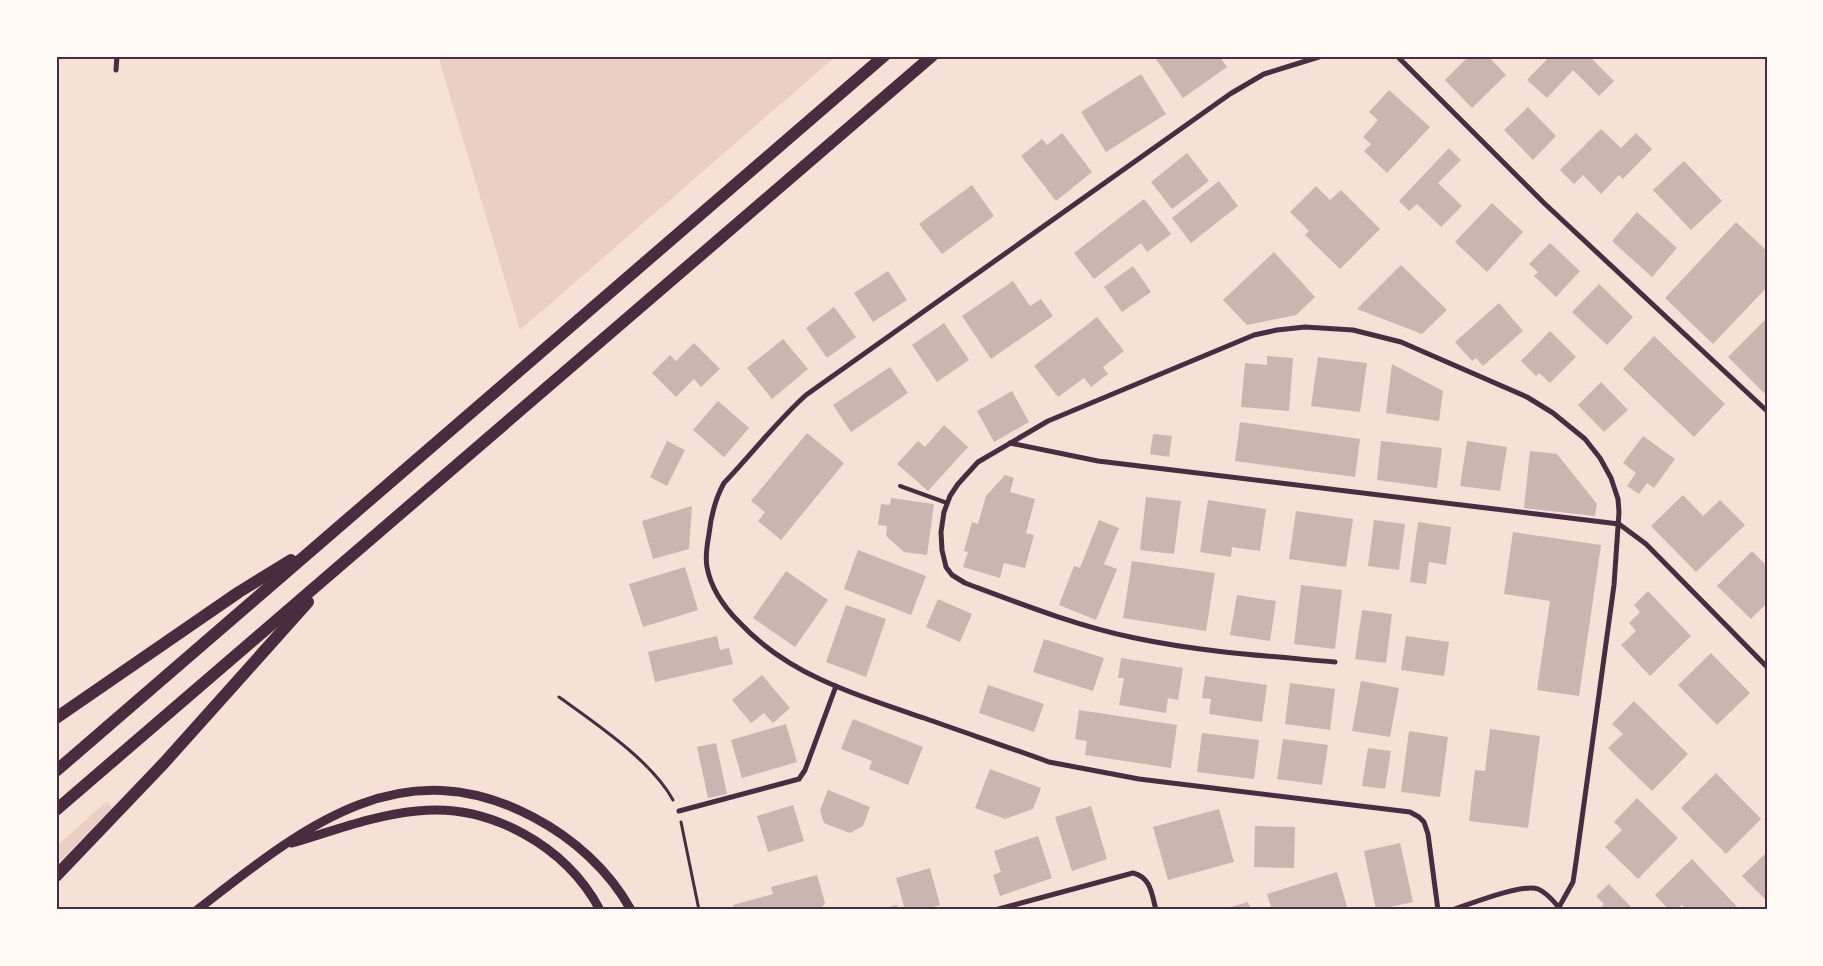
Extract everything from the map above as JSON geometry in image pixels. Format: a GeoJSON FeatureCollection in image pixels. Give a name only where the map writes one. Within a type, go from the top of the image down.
{"type":"FeatureCollection","features":[{"type":"Feature","properties":{"kind":"main road"},"geometry":{"type":"LineString","coordinates":[[56,770],[884,56]]}},
{"type":"Feature","properties":{"kind":"main road"},"geometry":{"type":"LineString","coordinates":[[56,810],[932,56]]}},
{"type":"Feature","properties":{"kind":"main road"},"geometry":{"type":"LineString","coordinates":[[56,718],[239,592],[319,544]]}},
{"type":"Feature","properties":{"kind":"main road"},"geometry":{"type":"LineString","coordinates":[[56,876],[164,763],[342,564]]}},
{"type":"Feature","properties":{"kind":"street"},"geometry":{"type":"LineString","coordinates":[[116,70],[117,56]]}},
{"type":"Feature","properties":{"kind":"street"},"geometry":{"type":"LineString","coordinates":[[1322,56],[1264,74],[1230,94],[819,386],[793,407],[724,484],[714,506],[706,561],[709,576],[724,606],[744,628],[781,658],[813,676],[836,686],[1031,756],[1073,767],[1174,784],[1410,812],[1424,822],[1428,834],[1438,910]]}},
{"type":"Feature","properties":{"kind":"street"},"geometry":{"type":"LineString","coordinates":[[1397,56],[1544,203],[1767,411]]}},
{"type":"Feature","properties":{"kind":"street"},"geometry":{"type":"LineString","coordinates":[[1335,662],[1195,650],[1135,638],[1084,626],[965,583],[949,572],[943,556],[941,532],[947,504],[958,484],[978,462],[1063,415],[1254,335],[1277,330],[1305,327],[1353,330],[1401,342],[1437,356],[1527,397],[1577,431],[1594,449],[1611,478],[1618,499],[1620,524],[1614,585],[1573,882],[1560,908],[1544,893],[1534,888],[1509,892],[1452,910]]}},
{"type":"Feature","properties":{"kind":"street"},"geometry":{"type":"LineString","coordinates":[[1010,443],[1098,460],[1620,524],[1646,544],[1767,667]]}},
{"type":"Feature","properties":{"kind":"street"},"geometry":{"type":"LineString","coordinates":[[679,811],[799,779],[805,770],[836,686]]}},
{"type":"Feature","properties":{"kind":"street"},"geometry":{"type":"LineString","coordinates":[[197,910],[304,832],[333,816],[361,803],[385,795],[416,791],[472,794],[507,805],[553,828],[604,872],[631,910]]}},
{"type":"Feature","properties":{"kind":"street"},"geometry":{"type":"LineString","coordinates":[[285,846],[362,822],[402,813],[432,810],[472,814],[512,828],[544,846],[576,874],[594,898],[600,910]]}},
{"type":"Feature","properties":{"kind":"street"},"geometry":{"type":"LineString","coordinates":[[995,910],[1133,873],[1142,876],[1147,882],[1156,910]]}},
{"type":"Feature","properties":{"kind":"lane"},"geometry":{"type":"LineString","coordinates":[[900,486],[947,504]]}},
{"type":"Feature","properties":{"kind":"path"},"geometry":{"type":"LineString","coordinates":[[559,697],[598,725],[646,765],[665,785],[679,811],[699,910]]}},
{"type":"Feature","properties":{"kind":"shaded area"},"geometry":{"type":"Polygon","coordinates":[[[438,56],[836,56],[520,330],[438,56]]]}},
{"type":"Feature","properties":{"kind":"shaded area"},"geometry":{"type":"Polygon","coordinates":[[[107,801],[112,808],[56,865],[56,847],[107,801]]]}},
{"type":"Feature","properties":{"kind":"building"},"geometry":{"type":"Polygon","coordinates":[[[1154,56],[1219,56],[1227,67],[1183,98],[1154,56]]]}},
{"type":"Feature","properties":{"kind":"building"},"geometry":{"type":"Polygon","coordinates":[[[1469,56],[1488,56],[1506,75],[1472,108],[1445,80],[1469,56]]]}},
{"type":"Feature","properties":{"kind":"building"},"geometry":{"type":"Polygon","coordinates":[[[1550,56],[1589,56],[1614,81],[1599,96],[1573,70],[1547,98],[1527,80],[1550,56]]]}},
{"type":"Feature","properties":{"kind":"building"},"geometry":{"type":"Polygon","coordinates":[[[1141,74],[1166,114],[1106,152],[1081,112],[1141,74]]]}},
{"type":"Feature","properties":{"kind":"building"},"geometry":{"type":"Polygon","coordinates":[[[1389,90],[1430,127],[1387,173],[1364,151],[1371,144],[1363,137],[1378,120],[1369,112],[1389,90]]]}},
{"type":"Feature","properties":{"kind":"building"},"geometry":{"type":"Polygon","coordinates":[[[1528,107],[1556,136],[1533,160],[1504,130],[1528,107]]]}},
{"type":"Feature","properties":{"kind":"building"},"geometry":{"type":"Polygon","coordinates":[[[1601,129],[1621,148],[1636,133],[1652,149],[1623,179],[1619,175],[1601,194],[1583,175],[1574,184],[1560,170],[1601,129]]]}},
{"type":"Feature","properties":{"kind":"building"},"geometry":{"type":"Polygon","coordinates":[[[1062,133],[1092,172],[1056,201],[1021,156],[1042,139],[1047,145],[1062,133]]]}},
{"type":"Feature","properties":{"kind":"building"},"geometry":{"type":"Polygon","coordinates":[[[1449,148],[1461,160],[1438,183],[1462,206],[1441,227],[1417,204],[1409,211],[1399,201],[1449,148]]]}},
{"type":"Feature","properties":{"kind":"building"},"geometry":{"type":"Polygon","coordinates":[[[1187,153],[1209,181],[1172,209],[1151,182],[1187,153]]]}},
{"type":"Feature","properties":{"kind":"building"},"geometry":{"type":"Polygon","coordinates":[[[1684,161],[1722,201],[1691,230],[1653,190],[1684,161]]]}},
{"type":"Feature","properties":{"kind":"building"},"geometry":{"type":"Polygon","coordinates":[[[1219,181],[1238,206],[1191,243],[1172,218],[1219,181]]]}},
{"type":"Feature","properties":{"kind":"building"},"geometry":{"type":"Polygon","coordinates":[[[972,185],[994,216],[942,254],[919,224],[972,185]]]}},
{"type":"Feature","properties":{"kind":"building"},"geometry":{"type":"Polygon","coordinates":[[[1316,186],[1330,200],[1341,190],[1380,229],[1340,269],[1305,235],[1309,231],[1290,212],[1316,186]]]}},
{"type":"Feature","properties":{"kind":"building"},"geometry":{"type":"Polygon","coordinates":[[[1144,199],[1171,234],[1147,252],[1141,243],[1094,279],[1074,253],[1144,199]]]}},
{"type":"Feature","properties":{"kind":"building"},"geometry":{"type":"Polygon","coordinates":[[[1492,203],[1523,232],[1487,272],[1455,242],[1492,203]]]}},
{"type":"Feature","properties":{"kind":"building"},"geometry":{"type":"Polygon","coordinates":[[[1637,212],[1677,248],[1652,277],[1612,241],[1637,212]]]}},
{"type":"Feature","properties":{"kind":"building"},"geometry":{"type":"Polygon","coordinates":[[[1736,222],[1767,251],[1767,287],[1713,344],[1665,298],[1736,222]]]}},
{"type":"Feature","properties":{"kind":"building"},"geometry":{"type":"Polygon","coordinates":[[[1550,243],[1580,271],[1556,297],[1534,276],[1538,272],[1529,264],[1550,243]]]}},
{"type":"Feature","properties":{"kind":"building"},"geometry":{"type":"Polygon","coordinates":[[[1274,252],[1315,297],[1296,315],[1247,325],[1223,300],[1274,252]]]}},
{"type":"Feature","properties":{"kind":"building"},"geometry":{"type":"Polygon","coordinates":[[[1401,265],[1447,310],[1422,334],[1357,309],[1401,265]]]}},
{"type":"Feature","properties":{"kind":"building"},"geometry":{"type":"Polygon","coordinates":[[[1133,266],[1151,292],[1122,312],[1104,287],[1133,266]]]}},
{"type":"Feature","properties":{"kind":"building"},"geometry":{"type":"Polygon","coordinates":[[[888,271],[907,300],[873,322],[854,293],[888,271]]]}},
{"type":"Feature","properties":{"kind":"building"},"geometry":{"type":"Polygon","coordinates":[[[1013,281],[1030,306],[1041,299],[1053,316],[991,359],[962,316],[1013,281]]]}},
{"type":"Feature","properties":{"kind":"building"},"geometry":{"type":"Polygon","coordinates":[[[1599,284],[1633,317],[1607,345],[1572,312],[1599,284]]]}},
{"type":"Feature","properties":{"kind":"building"},"geometry":{"type":"Polygon","coordinates":[[[1499,303],[1523,331],[1483,366],[1476,358],[1472,361],[1455,342],[1499,303]]]}},
{"type":"Feature","properties":{"kind":"building"},"geometry":{"type":"Polygon","coordinates":[[[834,307],[856,337],[827,358],[806,328],[834,307]]]}},
{"type":"Feature","properties":{"kind":"building"},"geometry":{"type":"Polygon","coordinates":[[[1097,317],[1124,351],[1103,367],[1108,374],[1091,387],[1084,378],[1058,397],[1034,366],[1097,317]]]}},
{"type":"Feature","properties":{"kind":"building"},"geometry":{"type":"Polygon","coordinates":[[[1767,318],[1767,396],[1728,357],[1767,318]]]}},
{"type":"Feature","properties":{"kind":"building"},"geometry":{"type":"Polygon","coordinates":[[[944,323],[969,360],[937,382],[912,345],[944,323]]]}},
{"type":"Feature","properties":{"kind":"building"},"geometry":{"type":"Polygon","coordinates":[[[1550,331],[1576,357],[1550,383],[1539,373],[1536,376],[1521,361],[1550,331]]]}},
{"type":"Feature","properties":{"kind":"building"},"geometry":{"type":"Polygon","coordinates":[[[1654,336],[1725,404],[1694,437],[1623,369],[1654,336]]]}},
{"type":"Feature","properties":{"kind":"building"},"geometry":{"type":"Polygon","coordinates":[[[783,339],[808,369],[772,399],[747,368],[783,339]]]}},
{"type":"Feature","properties":{"kind":"building"},"geometry":{"type":"Polygon","coordinates":[[[694,343],[720,369],[701,387],[694,379],[676,397],[652,373],[670,355],[676,361],[694,343]]]}},
{"type":"Feature","properties":{"kind":"building"},"geometry":{"type":"Polygon","coordinates":[[[1267,356],[1293,358],[1289,411],[1241,407],[1245,363],[1267,365],[1267,356]]]}},
{"type":"Feature","properties":{"kind":"building"},"geometry":{"type":"Polygon","coordinates":[[[1318,357],[1367,363],[1360,412],[1311,406],[1318,357]]]}},
{"type":"Feature","properties":{"kind":"building"},"geometry":{"type":"Polygon","coordinates":[[[1392,364],[1443,391],[1439,421],[1386,413],[1392,364]]]}},
{"type":"Feature","properties":{"kind":"building"},"geometry":{"type":"Polygon","coordinates":[[[890,367],[908,393],[851,432],[833,405],[890,367]]]}},
{"type":"Feature","properties":{"kind":"building"},"geometry":{"type":"Polygon","coordinates":[[[1601,382],[1628,410],[1604,432],[1578,405],[1601,382]]]}},
{"type":"Feature","properties":{"kind":"building"},"geometry":{"type":"Polygon","coordinates":[[[1012,391],[1029,422],[994,442],[977,411],[1012,391]]]}},
{"type":"Feature","properties":{"kind":"building"},"geometry":{"type":"Polygon","coordinates":[[[718,401],[749,428],[724,457],[693,430],[718,401]]]}},
{"type":"Feature","properties":{"kind":"building"},"geometry":{"type":"Polygon","coordinates":[[[1240,422],[1360,439],[1355,477],[1235,461],[1240,422]]]}},
{"type":"Feature","properties":{"kind":"building"},"geometry":{"type":"Polygon","coordinates":[[[944,425],[968,447],[928,491],[897,464],[918,441],[925,447],[944,425]]]}},
{"type":"Feature","properties":{"kind":"building"},"geometry":{"type":"Polygon","coordinates":[[[807,433],[844,463],[781,540],[758,521],[765,512],[751,501],[807,433]]]}},
{"type":"Feature","properties":{"kind":"building"},"geometry":{"type":"Polygon","coordinates":[[[1153,434],[1172,436],[1169,457],[1150,454],[1153,434]]]}},
{"type":"Feature","properties":{"kind":"building"},"geometry":{"type":"Polygon","coordinates":[[[1643,436],[1675,459],[1654,488],[1647,483],[1639,494],[1627,486],[1636,473],[1623,463],[1643,436]]]}},
{"type":"Feature","properties":{"kind":"building"},"geometry":{"type":"Polygon","coordinates":[[[667,441],[685,450],[667,486],[650,477],[667,441]]]}},
{"type":"Feature","properties":{"kind":"building"},"geometry":{"type":"Polygon","coordinates":[[[1381,441],[1442,448],[1437,488],[1377,480],[1381,441]]]}},
{"type":"Feature","properties":{"kind":"building"},"geometry":{"type":"Polygon","coordinates":[[[1467,441],[1507,447],[1500,491],[1460,486],[1467,441]]]}},
{"type":"Feature","properties":{"kind":"building"},"geometry":{"type":"Polygon","coordinates":[[[1530,451],[1557,454],[1597,504],[1595,516],[1524,508],[1530,451]]]}},
{"type":"Feature","properties":{"kind":"building"},"geometry":{"type":"Polygon","coordinates":[[[1005,475],[1014,478],[1010,492],[1035,499],[1026,533],[1034,535],[1025,568],[1004,563],[1000,578],[963,567],[968,552],[964,551],[972,522],[978,524],[986,496],[1005,475]]]}},
{"type":"Feature","properties":{"kind":"building"},"geometry":{"type":"Polygon","coordinates":[[[1683,495],[1703,516],[1720,500],[1745,525],[1696,572],[1651,526],[1683,495]]]}},
{"type":"Feature","properties":{"kind":"building"},"geometry":{"type":"Polygon","coordinates":[[[1146,497],[1181,501],[1174,554],[1140,550],[1146,497]]]}},
{"type":"Feature","properties":{"kind":"building"},"geometry":{"type":"Polygon","coordinates":[[[891,498],[934,504],[927,555],[904,552],[886,536],[887,526],[878,525],[881,504],[890,505],[891,498]]]}},
{"type":"Feature","properties":{"kind":"building"},"geometry":{"type":"Polygon","coordinates":[[[1208,500],[1266,509],[1260,551],[1232,547],[1231,557],[1200,552],[1208,500]]]}},
{"type":"Feature","properties":{"kind":"building"},"geometry":{"type":"Polygon","coordinates":[[[692,506],[689,549],[653,559],[642,521],[692,506]]]}},
{"type":"Feature","properties":{"kind":"building"},"geometry":{"type":"Polygon","coordinates":[[[1296,511],[1353,519],[1346,567],[1289,559],[1296,511]]]}},
{"type":"Feature","properties":{"kind":"building"},"geometry":{"type":"Polygon","coordinates":[[[1099,520],[1119,528],[1104,564],[1117,569],[1096,620],[1059,605],[1074,566],[1080,568],[1099,520]]]}},
{"type":"Feature","properties":{"kind":"building"},"geometry":{"type":"Polygon","coordinates":[[[1374,520],[1405,524],[1399,570],[1368,566],[1374,520]]]}},
{"type":"Feature","properties":{"kind":"building"},"geometry":{"type":"Polygon","coordinates":[[[1418,522],[1451,527],[1446,565],[1429,562],[1426,584],[1410,582],[1418,522]]]}},
{"type":"Feature","properties":{"kind":"building"},"geometry":{"type":"Polygon","coordinates":[[[1513,532],[1601,545],[1579,696],[1537,690],[1550,601],[1504,594],[1513,532]]]}},
{"type":"Feature","properties":{"kind":"building"},"geometry":{"type":"Polygon","coordinates":[[[858,550],[926,576],[911,615],[844,589],[858,550]]]}},
{"type":"Feature","properties":{"kind":"building"},"geometry":{"type":"Polygon","coordinates":[[[1752,551],[1767,566],[1767,603],[1751,619],[1717,586],[1752,551]]]}},
{"type":"Feature","properties":{"kind":"building"},"geometry":{"type":"Polygon","coordinates":[[[1132,561],[1215,573],[1206,631],[1123,618],[1132,561]]]}},
{"type":"Feature","properties":{"kind":"building"},"geometry":{"type":"Polygon","coordinates":[[[685,567],[698,610],[643,627],[629,584],[685,567]]]}},
{"type":"Feature","properties":{"kind":"building"},"geometry":{"type":"Polygon","coordinates":[[[786,571],[828,600],[795,647],[753,618],[786,571]]]}},
{"type":"Feature","properties":{"kind":"building"},"geometry":{"type":"Polygon","coordinates":[[[1301,585],[1342,590],[1335,649],[1294,644],[1301,585]]]}},
{"type":"Feature","properties":{"kind":"building"},"geometry":{"type":"Polygon","coordinates":[[[1648,591],[1691,636],[1650,676],[1621,645],[1636,631],[1629,623],[1640,612],[1634,605],[1648,591]]]}},
{"type":"Feature","properties":{"kind":"building"},"geometry":{"type":"Polygon","coordinates":[[[1237,595],[1276,601],[1270,641],[1230,635],[1237,595]]]}},
{"type":"Feature","properties":{"kind":"building"},"geometry":{"type":"Polygon","coordinates":[[[938,599],[972,614],[960,642],[926,627],[938,599]]]}},
{"type":"Feature","properties":{"kind":"building"},"geometry":{"type":"Polygon","coordinates":[[[846,605],[886,619],[866,677],[826,662],[846,605]]]}},
{"type":"Feature","properties":{"kind":"building"},"geometry":{"type":"Polygon","coordinates":[[[1362,610],[1392,614],[1386,663],[1355,659],[1362,610]]]}},
{"type":"Feature","properties":{"kind":"building"},"geometry":{"type":"Polygon","coordinates":[[[717,636],[720,650],[729,648],[733,664],[655,682],[648,652],[717,636]]]}},
{"type":"Feature","properties":{"kind":"building"},"geometry":{"type":"Polygon","coordinates":[[[1406,636],[1449,642],[1444,676],[1401,670],[1406,636]]]}},
{"type":"Feature","properties":{"kind":"building"},"geometry":{"type":"Polygon","coordinates":[[[1044,639],[1104,658],[1093,691],[1033,672],[1044,639]]]}},
{"type":"Feature","properties":{"kind":"building"},"geometry":{"type":"Polygon","coordinates":[[[1711,653],[1750,693],[1717,725],[1678,685],[1711,653]]]}},
{"type":"Feature","properties":{"kind":"building"},"geometry":{"type":"Polygon","coordinates":[[[1121,658],[1183,668],[1178,700],[1168,698],[1166,713],[1119,705],[1124,678],[1118,678],[1121,658]]]}},
{"type":"Feature","properties":{"kind":"building"},"geometry":{"type":"Polygon","coordinates":[[[762,675],[790,708],[773,723],[764,713],[751,723],[732,700],[762,675]]]}},
{"type":"Feature","properties":{"kind":"building"},"geometry":{"type":"Polygon","coordinates":[[[1205,676],[1267,685],[1262,722],[1209,714],[1211,699],[1202,698],[1205,676]]]}},
{"type":"Feature","properties":{"kind":"building"},"geometry":{"type":"Polygon","coordinates":[[[1361,681],[1399,688],[1390,737],[1352,731],[1361,681]]]}},
{"type":"Feature","properties":{"kind":"building"},"geometry":{"type":"Polygon","coordinates":[[[1290,683],[1335,689],[1330,730],[1285,724],[1290,683]]]}},
{"type":"Feature","properties":{"kind":"building"},"geometry":{"type":"Polygon","coordinates":[[[988,685],[1044,704],[1034,732],[979,713],[988,685]]]}},
{"type":"Feature","properties":{"kind":"building"},"geometry":{"type":"Polygon","coordinates":[[[1634,701],[1688,754],[1652,791],[1608,748],[1623,734],[1612,724],[1634,701]]]}},
{"type":"Feature","properties":{"kind":"building"},"geometry":{"type":"Polygon","coordinates":[[[1079,710],[1177,725],[1171,768],[1085,755],[1087,741],[1075,739],[1079,710]]]}},
{"type":"Feature","properties":{"kind":"building"},"geometry":{"type":"Polygon","coordinates":[[[853,719],[923,747],[908,785],[869,769],[872,761],[841,749],[853,719]]]}},
{"type":"Feature","properties":{"kind":"building"},"geometry":{"type":"Polygon","coordinates":[[[786,724],[797,762],[742,778],[731,740],[786,724]]]}},
{"type":"Feature","properties":{"kind":"building"},"geometry":{"type":"Polygon","coordinates":[[[1490,729],[1540,736],[1528,828],[1469,821],[1475,770],[1485,771],[1490,729]]]}},
{"type":"Feature","properties":{"kind":"building"},"geometry":{"type":"Polygon","coordinates":[[[1409,731],[1448,737],[1440,797],[1401,792],[1409,731]]]}},
{"type":"Feature","properties":{"kind":"building"},"geometry":{"type":"Polygon","coordinates":[[[1202,733],[1259,740],[1254,779],[1197,772],[1202,733]]]}},
{"type":"Feature","properties":{"kind":"building"},"geometry":{"type":"Polygon","coordinates":[[[1283,739],[1328,745],[1322,785],[1277,779],[1283,739]]]}},
{"type":"Feature","properties":{"kind":"building"},"geometry":{"type":"Polygon","coordinates":[[[716,743],[727,794],[708,798],[697,747],[716,743]]]}},
{"type":"Feature","properties":{"kind":"building"},"geometry":{"type":"Polygon","coordinates":[[[1368,748],[1391,751],[1385,789],[1362,786],[1368,748]]]}},
{"type":"Feature","properties":{"kind":"building"},"geometry":{"type":"Polygon","coordinates":[[[990,769],[1041,788],[1033,809],[1005,819],[975,808],[990,769]]]}},
{"type":"Feature","properties":{"kind":"building"},"geometry":{"type":"Polygon","coordinates":[[[1716,773],[1761,819],[1726,854],[1681,808],[1716,773]]]}},
{"type":"Feature","properties":{"kind":"building"},"geometry":{"type":"Polygon","coordinates":[[[828,790],[870,807],[863,826],[850,833],[824,823],[820,810],[828,790]]]}},
{"type":"Feature","properties":{"kind":"building"},"geometry":{"type":"Polygon","coordinates":[[[1637,798],[1678,838],[1638,879],[1605,847],[1622,830],[1614,822],[1637,798]]]}},
{"type":"Feature","properties":{"kind":"building"},"geometry":{"type":"Polygon","coordinates":[[[793,805],[804,841],[768,852],[757,816],[793,805]]]}},
{"type":"Feature","properties":{"kind":"building"},"geometry":{"type":"Polygon","coordinates":[[[1091,806],[1107,859],[1072,871],[1055,817],[1091,806]]]}},
{"type":"Feature","properties":{"kind":"building"},"geometry":{"type":"Polygon","coordinates":[[[1219,809],[1234,862],[1168,880],[1153,827],[1219,809]]]}},
{"type":"Feature","properties":{"kind":"building"},"geometry":{"type":"Polygon","coordinates":[[[1255,826],[1295,827],[1294,868],[1254,867],[1255,826]]]}},
{"type":"Feature","properties":{"kind":"building"},"geometry":{"type":"Polygon","coordinates":[[[1038,836],[1052,878],[1000,896],[993,875],[1001,872],[994,851],[1038,836]]]}},
{"type":"Feature","properties":{"kind":"building"},"geometry":{"type":"Polygon","coordinates":[[[1400,843],[1413,902],[1376,910],[1364,851],[1400,843]]]}},
{"type":"Feature","properties":{"kind":"building"},"geometry":{"type":"Polygon","coordinates":[[[1767,852],[1767,901],[1742,876],[1767,852]]]}},
{"type":"Feature","properties":{"kind":"building"},"geometry":{"type":"Polygon","coordinates":[[[1692,859],[1740,910],[1686,910],[1682,905],[1676,910],[1669,910],[1655,895],[1692,859]]]}},
{"type":"Feature","properties":{"kind":"building"},"geometry":{"type":"Polygon","coordinates":[[[930,868],[940,905],[922,910],[905,910],[896,878],[930,868]]]}},
{"type":"Feature","properties":{"kind":"building"},"geometry":{"type":"Polygon","coordinates":[[[1337,872],[1348,910],[1272,910],[1267,894],[1337,872]]]}},
{"type":"Feature","properties":{"kind":"building"},"geometry":{"type":"Polygon","coordinates":[[[817,875],[825,903],[820,910],[734,910],[733,905],[773,894],[771,887],[817,875]]]}},
{"type":"Feature","properties":{"kind":"building"},"geometry":{"type":"Polygon","coordinates":[[[1609,884],[1634,910],[1599,910],[1604,904],[1596,896],[1609,884]]]}},
{"type":"Feature","properties":{"kind":"building"},"geometry":{"type":"Polygon","coordinates":[[[1248,902],[1251,910],[1224,910],[1224,909],[1248,902]]]}},
{"type":"Feature","properties":{"kind":"building"},"geometry":{"type":"Polygon","coordinates":[[[897,905],[898,910],[881,910],[881,909],[897,905]]]}}]}
